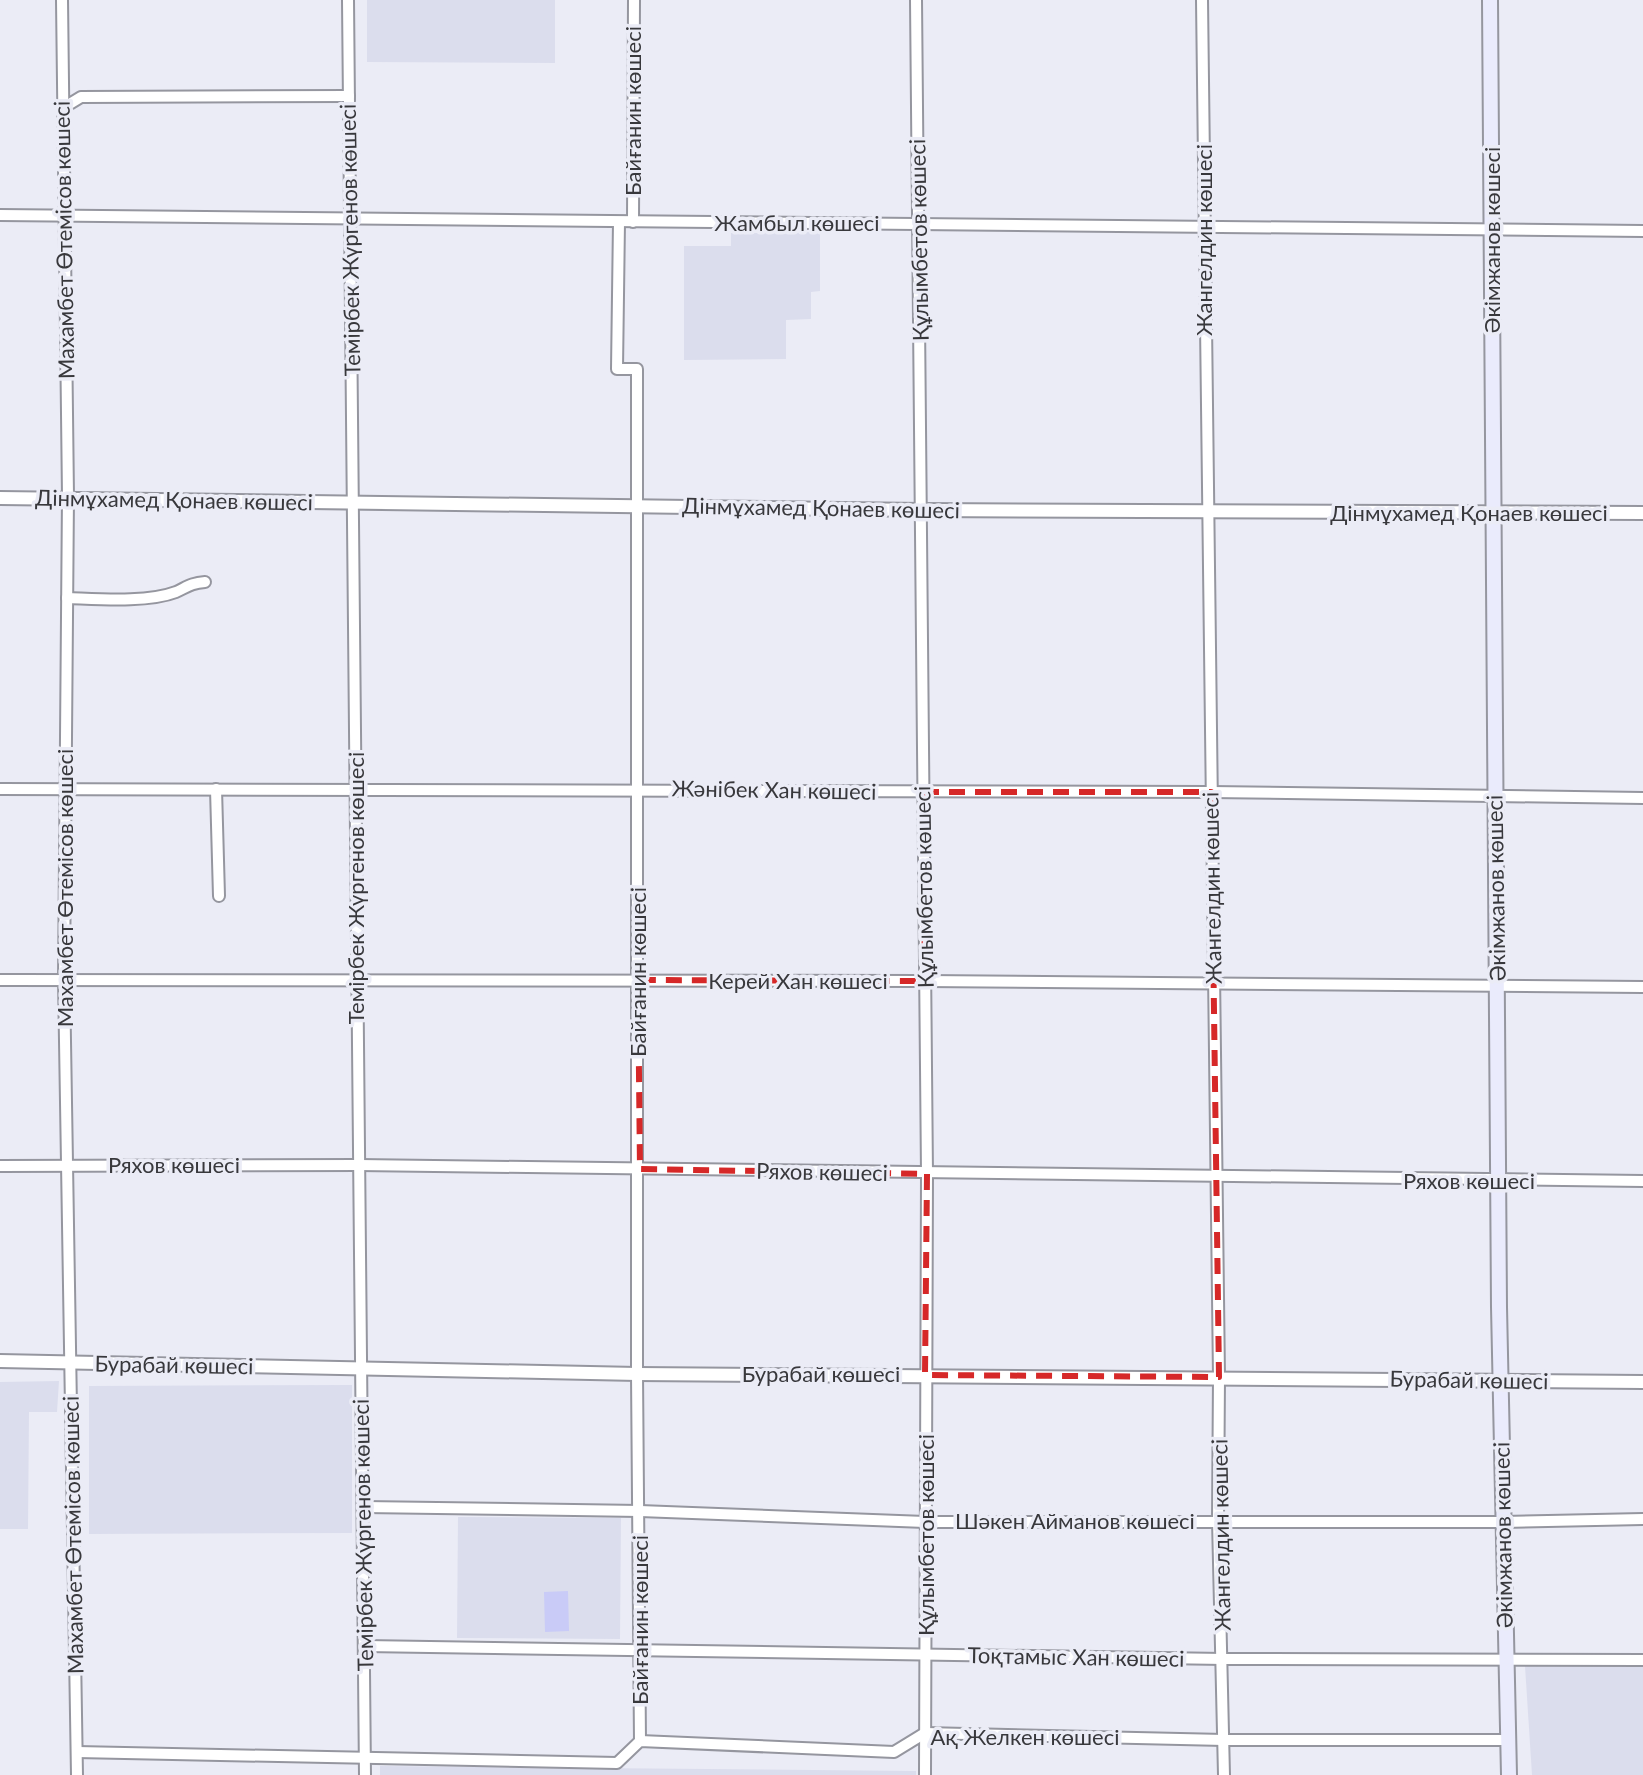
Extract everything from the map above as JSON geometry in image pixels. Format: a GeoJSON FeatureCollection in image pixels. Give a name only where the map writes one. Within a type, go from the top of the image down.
{"type":"FeatureCollection","features":[{"type":"Feature","properties":{"kind":"main road","name":"Әкімжанов көшесі"},"geometry":{"type":"LineString","coordinates":[[1490,0],[1494,797],[1509,1775]]}},
{"type":"Feature","properties":{"kind":"street","name":"Махамбет Өтемісов көшесі"},"geometry":{"type":"LineString","coordinates":[[62,0],[68,496],[63,789],[64,980],[77,1775]]}},
{"type":"Feature","properties":{"kind":"street","name":"Темірбек Жүргенов көшесі"},"geometry":{"type":"LineString","coordinates":[[348,0],[365,1775]]}},
{"type":"Feature","properties":{"kind":"street","name":"Байғанин көшесі"},"geometry":{"type":"LineString","coordinates":[[633,222],[634,0]]}},
{"type":"Feature","properties":{"kind":"street","name":"Құлымбетов көшесі"},"geometry":{"type":"LineString","coordinates":[[916,0],[927,1174],[925,1775]]}},
{"type":"Feature","properties":{"kind":"street","name":"Жангелдин көшесі"},"geometry":{"type":"LineString","coordinates":[[1202,0],[1219,1377],[1218,1520],[1224,1659],[1224,1775]]}},
{"type":"Feature","properties":{"kind":"street"},"geometry":{"type":"LineString","coordinates":[[63,108],[81,97],[349,96]]}},
{"type":"Feature","properties":{"kind":"street","name":"Жамбыл көшесі"},"geometry":{"type":"LineString","coordinates":[[0,215],[1643,231]]}},
{"type":"Feature","properties":{"kind":"street","name":"Байғанин көшесі"},"geometry":{"type":"LineString","coordinates":[[619,222],[617,369],[637,369],[640,1741]]}},
{"type":"Feature","properties":{"kind":"street","name":"Дінмұхамед Қонаев көшесі"},"geometry":{"type":"LineString","coordinates":[[0,498],[68,496],[353,504],[923,510],[1643,513]]}},
{"type":"Feature","properties":{"kind":"street"},"geometry":{"type":"LineString","coordinates":[[67,598],[121,599],[176,592],[185,584],[205,582]]}},
{"type":"Feature","properties":{"kind":"street","name":"Жәнібек Хан көшесі"},"geometry":{"type":"LineString","coordinates":[[0,789],[1211,792],[1643,798]]}},
{"type":"Feature","properties":{"kind":"street"},"geometry":{"type":"LineString","coordinates":[[216,789],[219,896]]}},
{"type":"Feature","properties":{"kind":"street","name":"Керей Хан көшесі"},"geometry":{"type":"LineString","coordinates":[[0,980],[925,981],[1643,987]]}},
{"type":"Feature","properties":{"kind":"street","name":"Ряхов көшесі"},"geometry":{"type":"LineString","coordinates":[[0,1166],[359,1165],[1500,1182],[1643,1181]]}},
{"type":"Feature","properties":{"kind":"street","name":"Бурабай көшесі"},"geometry":{"type":"LineString","coordinates":[[0,1361],[637,1374],[1643,1382]]}},
{"type":"Feature","properties":{"kind":"street","name":"Шәкен Айманов көшесі"},"geometry":{"type":"LineString","coordinates":[[364,1507],[640,1511],[925,1522],[1503,1522],[1643,1519]]}},
{"type":"Feature","properties":{"kind":"street","name":"Тоқтамыс Хан көшесі"},"geometry":{"type":"LineString","coordinates":[[365,1646],[1224,1659],[1643,1660]]}},
{"type":"Feature","properties":{"kind":"street","name":"Ақ Желкен көшесі"},"geometry":{"type":"LineString","coordinates":[[640,1741],[894,1752],[925,1733],[1224,1740],[1507,1740]]}},
{"type":"Feature","properties":{"kind":"street"},"geometry":{"type":"LineString","coordinates":[[77,1752],[617,1763],[640,1741]]}},
{"type":"Feature","properties":{"kind":"highlighted area"},"geometry":{"type":"Polygon","coordinates":[[[923,792],[1211,792],[1219,1377],[925,1375],[927,1174],[640,1169],[638,980],[925,981],[923,792]]]}},
{"type":"Feature","properties":{"kind":"shaded area"},"geometry":{"type":"Polygon","coordinates":[[[367,0],[555,0],[555,63],[367,62],[367,0]]]}},
{"type":"Feature","properties":{"kind":"shaded area"},"geometry":{"type":"Polygon","coordinates":[[[820,232],[820,291],[811,292],[811,319],[786,320],[786,359],[684,360],[684,246],[731,246],[731,233],[820,232]]]}},
{"type":"Feature","properties":{"kind":"shaded area"},"geometry":{"type":"Polygon","coordinates":[[[59,1381],[57,1412],[29,1412],[28,1529],[0,1529],[0,1382],[59,1381]]]}},
{"type":"Feature","properties":{"kind":"shaded area"},"geometry":{"type":"Polygon","coordinates":[[[352,1385],[352,1533],[89,1534],[89,1386],[352,1385]]]}},
{"type":"Feature","properties":{"kind":"shaded area"},"geometry":{"type":"Polygon","coordinates":[[[458,1517],[621,1518],[620,1639],[457,1638],[458,1517]]]}},
{"type":"Feature","properties":{"kind":"shaded area"},"geometry":{"type":"Polygon","coordinates":[[[568,1591],[569,1631],[545,1632],[544,1592],[568,1591]]]}},
{"type":"Feature","properties":{"kind":"shaded area"},"geometry":{"type":"Polygon","coordinates":[[[1525,1666],[1643,1666],[1643,1775],[1532,1775],[1525,1666]]]}},
{"type":"Feature","properties":{"kind":"shaded area"},"geometry":{"type":"Polygon","coordinates":[[[380,1766],[916,1771],[916,1775],[380,1775],[380,1766]]]}}]}
